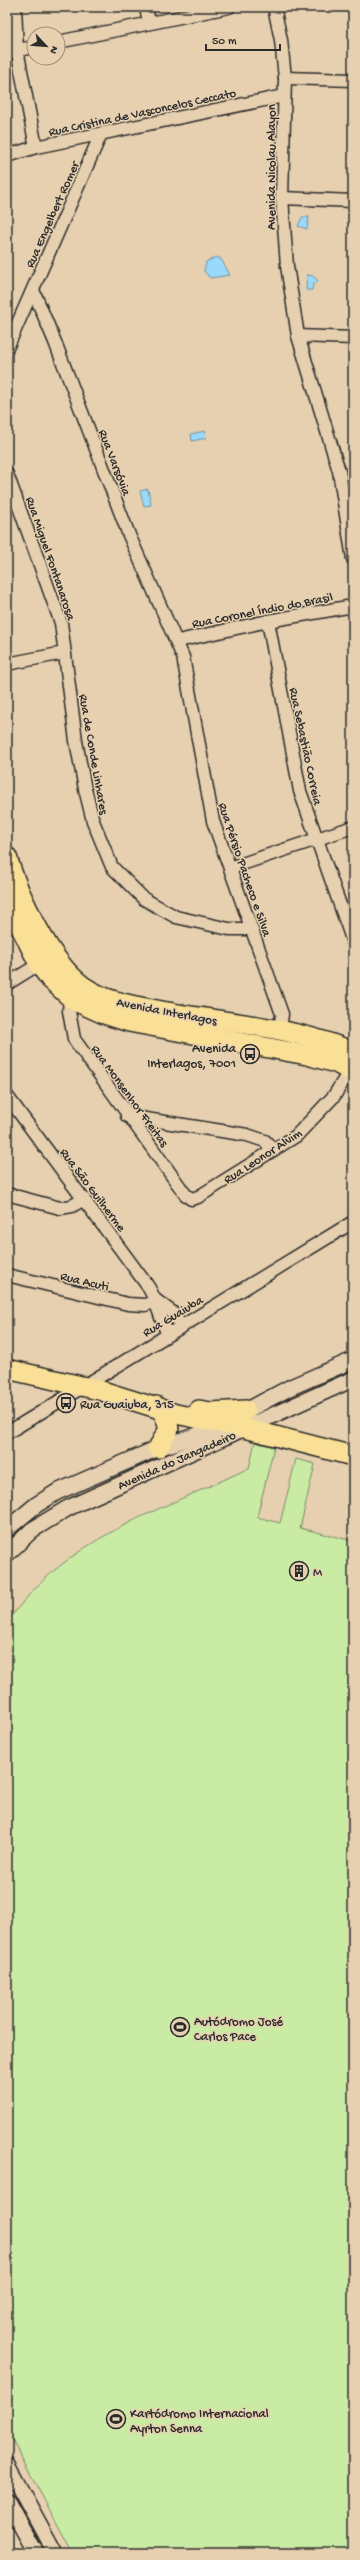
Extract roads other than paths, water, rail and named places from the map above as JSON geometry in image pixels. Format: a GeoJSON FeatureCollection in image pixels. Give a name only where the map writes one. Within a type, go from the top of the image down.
{"type":"FeatureCollection","features":[{"type":"Feature","properties":{"kind":"main road","name":"Avenida Interlagos"},"geometry":{"type":"LineString","coordinates":[[7,857],[24,899],[52,953],[68,974],[83,986],[99,995],[132,1005],[280,1032],[352,1064]]}},
{"type":"Feature","properties":{"kind":"main road","name":"Avenida Interlagos"},"geometry":{"type":"LineString","coordinates":[[7,900],[39,964],[50,979],[70,998],[116,1018],[352,1064]]}},
{"type":"Feature","properties":{"kind":"main road"},"geometry":{"type":"LineString","coordinates":[[7,1369],[86,1387],[156,1406],[176,1414],[220,1424],[245,1419]]}},
{"type":"Feature","properties":{"kind":"main road"},"geometry":{"type":"LineString","coordinates":[[156,1406],[171,1406],[245,1419],[353,1456]]}},
{"type":"Feature","properties":{"kind":"main road"},"geometry":{"type":"LineString","coordinates":[[156,1406],[164,1413],[169,1429],[158,1448]]}},
{"type":"Feature","properties":{"kind":"street"},"geometry":{"type":"LineString","coordinates":[[15,7],[12,51],[36,147]]}},
{"type":"Feature","properties":{"kind":"street"},"geometry":{"type":"LineString","coordinates":[[146,7],[149,23]]}},
{"type":"Feature","properties":{"kind":"street"},"geometry":{"type":"LineString","coordinates":[[66,40],[229,7]]}},
{"type":"Feature","properties":{"kind":"street","name":"Avenida Nicolau Alayon"},"geometry":{"type":"LineString","coordinates":[[274,7],[281,40],[285,78],[282,198],[287,266],[298,336],[339,471],[353,559]]}},
{"type":"Feature","properties":{"kind":"street"},"geometry":{"type":"LineString","coordinates":[[12,51],[26,48]]}},
{"type":"Feature","properties":{"kind":"street"},"geometry":{"type":"LineString","coordinates":[[285,78],[353,80]]}},
{"type":"Feature","properties":{"kind":"street","name":"Rua Cristina de Vasconcelos Ceccato"},"geometry":{"type":"LineString","coordinates":[[7,156],[36,147],[284,96]]}},
{"type":"Feature","properties":{"kind":"street","name":"Rua Engelbert Romer"},"geometry":{"type":"LineString","coordinates":[[7,348],[100,134]]}},
{"type":"Feature","properties":{"kind":"street"},"geometry":{"type":"LineString","coordinates":[[282,198],[353,201]]}},
{"type":"Feature","properties":{"kind":"street","name":"Rua Varsóvia"},"geometry":{"type":"LineString","coordinates":[[33,290],[55,342],[129,535],[178,641]]}},
{"type":"Feature","properties":{"kind":"street"},"geometry":{"type":"LineString","coordinates":[[298,336],[353,338]]}},
{"type":"Feature","properties":{"kind":"street","name":"Rua Miguel Fontanarosa"},"geometry":{"type":"LineString","coordinates":[[7,474],[61,623],[64,653]]}},
{"type":"Feature","properties":{"kind":"street","name":"Rua Coronel Índio do Brasil"},"geometry":{"type":"LineString","coordinates":[[178,641],[268,621],[353,606]]}},
{"type":"Feature","properties":{"kind":"street","name":"Rua Sebastião Correia"},"geometry":{"type":"LineString","coordinates":[[268,621],[300,791],[353,942]]}},
{"type":"Feature","properties":{"kind":"street","name":"Rua Pérsio Pacheco e Silva"},"geometry":{"type":"LineString","coordinates":[[178,641],[187,678],[209,806],[282,1014],[280,1032]]}},
{"type":"Feature","properties":{"kind":"street"},"geometry":{"type":"LineString","coordinates":[[7,664],[64,653]]}},
{"type":"Feature","properties":{"kind":"street","name":"Rua de Conde Linhares"},"geometry":{"type":"LineString","coordinates":[[64,653],[85,789],[93,821],[112,867],[144,899],[176,917],[229,929],[251,929]]}},
{"type":"Feature","properties":{"kind":"street"},"geometry":{"type":"LineString","coordinates":[[230,868],[353,827]]}},
{"type":"Feature","properties":{"kind":"street"},"geometry":{"type":"LineString","coordinates":[[7,984],[39,964]]}},
{"type":"Feature","properties":{"kind":"street","name":"Rua Monsenhor Freitas"},"geometry":{"type":"LineString","coordinates":[[70,998],[69,1010],[74,1039],[127,1116],[185,1194],[192,1199]]}},
{"type":"Feature","properties":{"kind":"street","name":"Rua Leonor Alvim"},"geometry":{"type":"LineString","coordinates":[[192,1199],[198,1197],[296,1136],[312,1121],[334,1096],[352,1064]]}},
{"type":"Feature","properties":{"kind":"street","name":"Rua São Guilherme"},"geometry":{"type":"LineString","coordinates":[[7,1096],[130,1260],[157,1301],[172,1312],[182,1326]]}},
{"type":"Feature","properties":{"kind":"street"},"geometry":{"type":"LineString","coordinates":[[7,1115],[23,1118]]}},
{"type":"Feature","properties":{"kind":"street"},"geometry":{"type":"LineString","coordinates":[[127,1116],[247,1135],[265,1141],[273,1150]]}},
{"type":"Feature","properties":{"kind":"street"},"geometry":{"type":"LineString","coordinates":[[7,1194],[60,1208],[72,1206],[84,1199]]}},
{"type":"Feature","properties":{"kind":"street","name":"Rua Guaiuba"},"geometry":{"type":"LineString","coordinates":[[7,1433],[86,1387],[168,1334],[353,1222]]}},
{"type":"Feature","properties":{"kind":"street","name":"Rua Acuti"},"geometry":{"type":"LineString","coordinates":[[7,1275],[128,1304],[145,1305],[157,1301]]}},
{"type":"Feature","properties":{"kind":"street","name":"Rua São Guilherme"},"geometry":{"type":"LineString","coordinates":[[157,1301],[160,1318],[168,1334]]}},
{"type":"Feature","properties":{"kind":"street","name":"Avenida do Jangadeiro"},"geometry":{"type":"LineString","coordinates":[[7,1554],[32,1530],[68,1508],[245,1419],[353,1360]]}},
{"type":"Feature","properties":{"kind":"street","name":"Avenida do Jangadeiro"},"geometry":{"type":"LineString","coordinates":[[245,1419],[353,1379]]}},
{"type":"Feature","properties":{"kind":"street","name":"Avenida do Jangadeiro"},"geometry":{"type":"LineString","coordinates":[[7,1529],[36,1505],[58,1492],[158,1448],[220,1424]]}},
{"type":"Feature","properties":{"kind":"street"},"geometry":{"type":"LineString","coordinates":[[7,2465],[55,2553]]}},
{"type":"Feature","properties":{"kind":"street"},"geometry":{"type":"LineString","coordinates":[[9,2510],[35,2553]]}},
{"type":"Feature","properties":{"kind":"water"},"geometry":{"type":"Polygon","coordinates":[[[302,217],[309,217],[307,229],[298,226],[302,217]]]}},
{"type":"Feature","properties":{"kind":"water"},"geometry":{"type":"Polygon","coordinates":[[[216,257],[221,259],[230,275],[210,278],[204,271],[206,262],[216,257]]]}},
{"type":"Feature","properties":{"kind":"water"},"geometry":{"type":"Polygon","coordinates":[[[307,275],[313,276],[318,281],[313,285],[312,290],[306,290],[307,275]]]}},
{"type":"Feature","properties":{"kind":"water"},"geometry":{"type":"Polygon","coordinates":[[[205,431],[206,438],[192,441],[191,434],[205,431]]]}},
{"type":"Feature","properties":{"kind":"water"},"geometry":{"type":"Polygon","coordinates":[[[148,489],[151,505],[144,506],[140,491],[148,489]]]}},
{"type":"Feature","properties":{"kind":"place","name":"Avenida Interlagos, 7001"},"geometry":{"type":"Point","coordinates":[250,1054]}},
{"type":"Feature","properties":{"kind":"place","name":"Rua Guaiuba, 315"},"geometry":{"type":"Point","coordinates":[66,1403]}},
{"type":"Feature","properties":{"kind":"place","name":"M"},"geometry":{"type":"Point","coordinates":[299,1571]}},
{"type":"Feature","properties":{"kind":"place","name":"Autódromo José Carlos Pace"},"geometry":{"type":"Point","coordinates":[180,2027]}},
{"type":"Feature","properties":{"kind":"place","name":"Kartódromo Internacional Ayrton Senna"},"geometry":{"type":"Point","coordinates":[116,2419]}}]}
